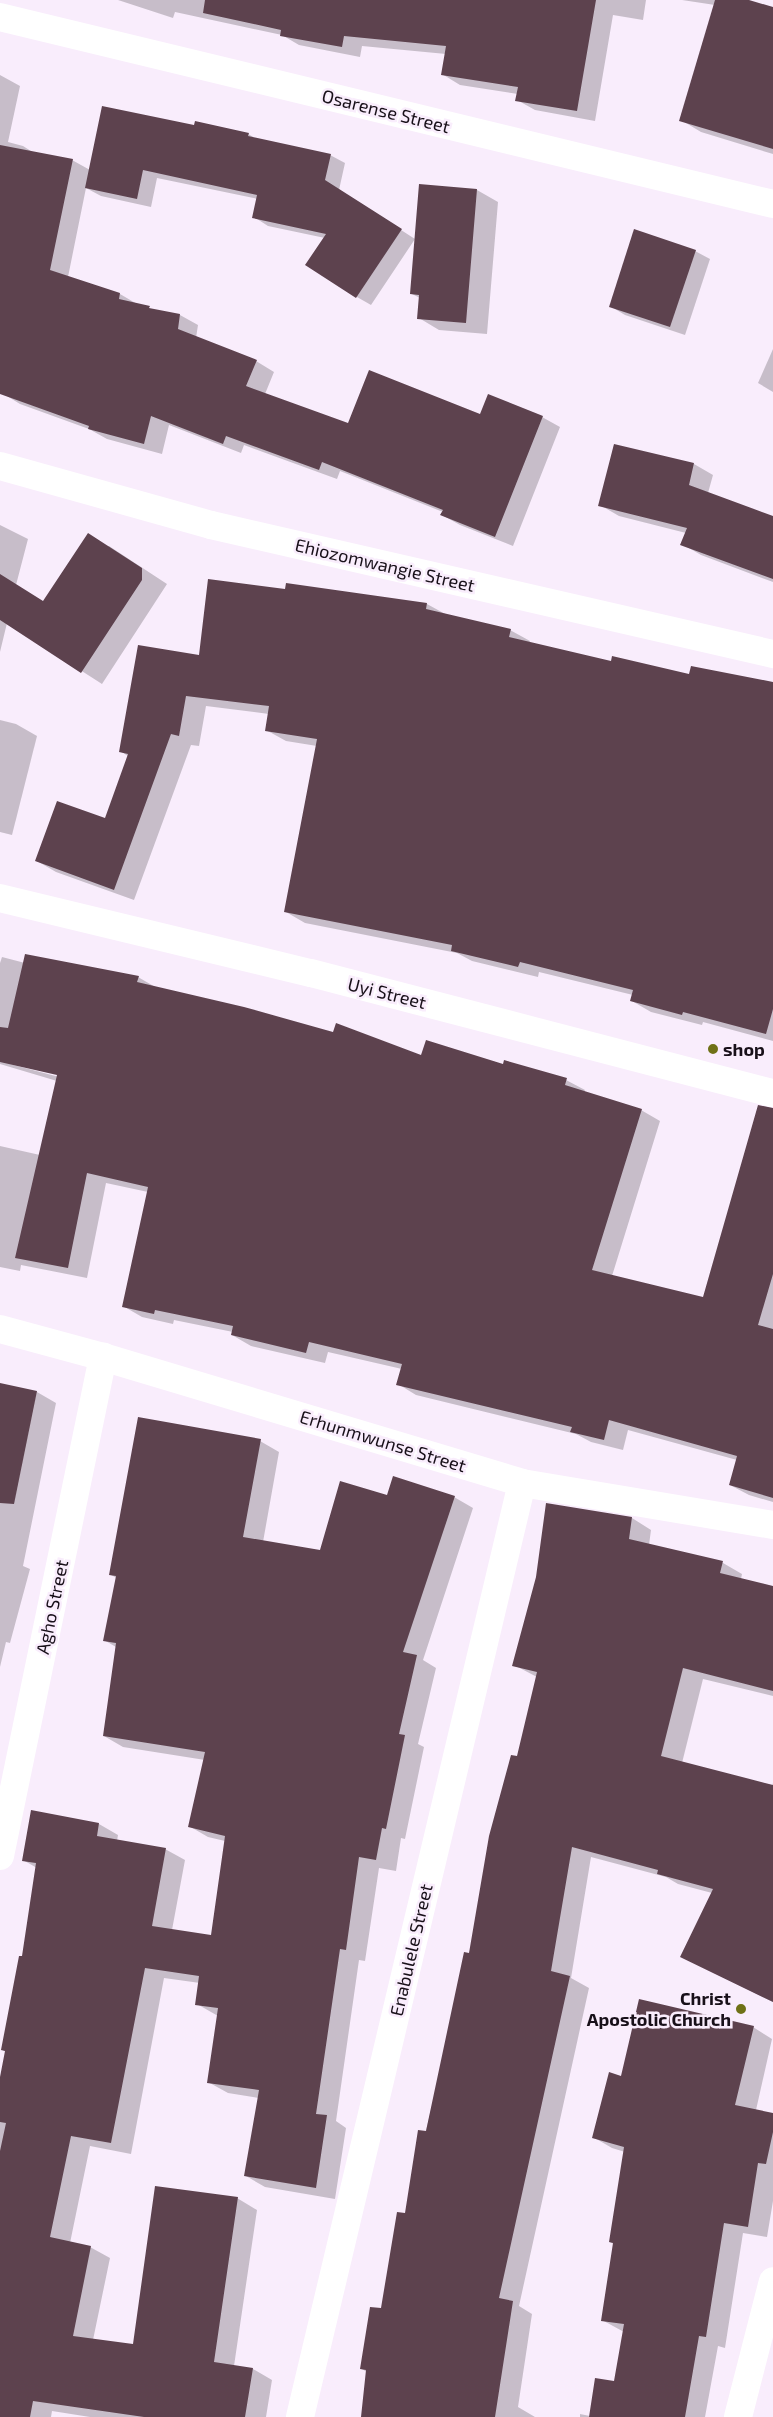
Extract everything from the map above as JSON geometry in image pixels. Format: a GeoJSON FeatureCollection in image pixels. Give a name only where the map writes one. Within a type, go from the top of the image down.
{"type":"FeatureCollection","features":[{"type":"Feature","properties":{"kind":"street","name":"Osarense Street"},"geometry":{"type":"LineString","coordinates":[[0,17],[773,204]]}},
{"type":"Feature","properties":{"kind":"street","name":"Ehiozomwangie Street"},"geometry":{"type":"LineString","coordinates":[[0,466],[211,524],[773,654]]}},
{"type":"Feature","properties":{"kind":"street","name":"Uyi Street"},"geometry":{"type":"LineString","coordinates":[[0,898],[311,973],[773,1093]]}},
{"type":"Feature","properties":{"kind":"street","name":"Erhunmwunse Street"},"geometry":{"type":"LineString","coordinates":[[0,1329],[103,1357],[522,1483],[773,1525]]}},
{"type":"Feature","properties":{"kind":"street","name":"Agho Street"},"geometry":{"type":"LineString","coordinates":[[0,1856],[103,1357]]}},
{"type":"Feature","properties":{"kind":"street","name":"Enabulele Street"},"geometry":{"type":"LineString","coordinates":[[300,2417],[522,1483]]}},
{"type":"Feature","properties":{"kind":"street"},"geometry":{"type":"LineString","coordinates":[[738,2417],[773,2281]]}},
{"type":"Feature","properties":{"kind":"building"},"geometry":{"type":"Polygon","coordinates":[[[205,0],[596,0],[577,111],[515,101],[518,87],[441,75],[446,46],[344,36],[342,47],[280,36],[281,30],[203,13],[205,0]]]}},
{"type":"Feature","properties":{"kind":"building"},"geometry":{"type":"Polygon","coordinates":[[[715,0],[749,0],[773,7],[773,149],[679,121],[715,0]]]}},
{"type":"Feature","properties":{"kind":"building"},"geometry":{"type":"Polygon","coordinates":[[[102,106],[194,125],[195,121],[249,133],[248,136],[331,154],[325,180],[402,229],[356,298],[305,265],[326,234],[252,218],[257,195],[143,170],[137,199],[85,188],[102,106]]]}},
{"type":"Feature","properties":{"kind":"building"},"geometry":{"type":"Polygon","coordinates":[[[0,145],[73,159],[50,270],[120,293],[119,299],[150,306],[149,308],[180,314],[178,329],[257,360],[246,386],[348,423],[369,370],[480,414],[488,394],[543,416],[495,537],[440,515],[443,510],[322,462],[319,470],[226,436],[223,444],[151,416],[144,444],[88,429],[89,426],[0,394],[0,145]]]}},
{"type":"Feature","properties":{"kind":"building"},"geometry":{"type":"Polygon","coordinates":[[[419,184],[477,189],[466,323],[417,319],[419,295],[410,294],[419,184]]]}},
{"type":"Feature","properties":{"kind":"building"},"geometry":{"type":"Polygon","coordinates":[[[634,229],[696,250],[670,327],[609,307],[634,229]]]}},
{"type":"Feature","properties":{"kind":"building"},"geometry":{"type":"Polygon","coordinates":[[[614,444],[694,463],[689,485],[773,516],[773,579],[680,545],[687,528],[598,506],[614,444]]]}},
{"type":"Feature","properties":{"kind":"building"},"geometry":{"type":"Polygon","coordinates":[[[88,533],[142,568],[142,580],[81,673],[0,620],[0,574],[43,601],[88,533]]]}},
{"type":"Feature","properties":{"kind":"building"},"geometry":{"type":"Polygon","coordinates":[[[208,579],[285,589],[286,583],[427,603],[426,609],[511,629],[509,637],[611,661],[612,656],[689,674],[691,666],[773,682],[773,1009],[766,1034],[683,1012],[682,1015],[630,1001],[633,990],[520,962],[518,967],[451,951],[452,945],[284,912],[317,739],[265,731],[269,706],[186,696],[179,736],[171,734],[114,890],[35,861],[57,801],[105,818],[128,754],[119,752],[138,645],[199,655],[208,579]]]}},
{"type":"Feature","properties":{"kind":"building"},"geometry":{"type":"Polygon","coordinates":[[[25,954],[139,976],[137,982],[244,1007],[333,1032],[336,1023],[421,1055],[426,1040],[503,1064],[504,1060],[567,1078],[565,1085],[642,1109],[592,1270],[703,1297],[758,1105],[773,1108],[773,1274],[758,1325],[773,1329],[773,1498],[729,1485],[737,1456],[609,1420],[604,1440],[570,1432],[572,1427],[396,1385],[402,1364],[309,1342],[306,1353],[231,1335],[233,1326],[155,1310],[154,1314],[122,1307],[148,1187],[87,1173],[68,1268],[15,1258],[57,1075],[0,1062],[0,1027],[8,1028],[25,954]]]}},
{"type":"Feature","properties":{"kind":"building"},"geometry":{"type":"Polygon","coordinates":[[[0,1383],[37,1391],[14,1504],[0,1503],[0,1383]]]}},
{"type":"Feature","properties":{"kind":"building"},"geometry":{"type":"Polygon","coordinates":[[[138,1417],[261,1439],[243,1537],[320,1550],[340,1481],[387,1495],[393,1476],[455,1496],[403,1652],[417,1655],[399,1734],[405,1735],[386,1829],[382,1828],[376,1860],[359,1857],[346,1950],[340,1949],[316,2114],[327,2115],[316,2188],[244,2176],[259,2090],[207,2083],[218,2008],[195,2005],[199,1976],[145,1968],[111,2143],[71,2136],[50,2237],[91,2246],[73,2336],[133,2344],[155,2186],[238,2197],[214,2362],[253,2368],[245,2417],[144,2417],[33,2401],[30,2417],[0,2417],[0,2151],[6,2123],[0,2122],[0,2077],[5,2051],[1,2050],[19,1956],[22,1956],[36,1863],[22,1861],[31,1810],[99,1823],[97,1836],[166,1848],[152,1926],[211,1935],[225,1836],[188,1827],[205,1752],[103,1736],[116,1643],[103,1641],[116,1576],[109,1575],[138,1417]]]}},
{"type":"Feature","properties":{"kind":"building"},"geometry":{"type":"Polygon","coordinates":[[[546,1503],[632,1517],[629,1539],[723,1561],[720,1573],[773,1586],[773,1691],[683,1668],[661,1756],[773,1785],[773,2002],[680,1957],[713,1889],[657,1874],[658,1870],[572,1847],[551,1971],[570,1976],[499,2298],[513,2301],[495,2417],[361,2417],[366,2370],[360,2369],[370,2307],[381,2308],[397,2212],[405,2213],[418,2130],[426,2131],[464,1952],[469,1953],[489,1836],[511,1755],[517,1756],[537,1672],[512,1666],[536,1577],[546,1503]]]}},
{"type":"Feature","properties":{"kind":"building"},"geometry":{"type":"Polygon","coordinates":[[[639,1999],[754,2026],[735,2105],[773,2113],[773,2132],[766,2164],[758,2163],[748,2227],[724,2223],[706,2337],[699,2336],[685,2417],[589,2417],[595,2378],[614,2381],[624,2324],[601,2321],[613,2243],[609,2242],[624,2147],[592,2138],[609,2072],[621,2076],[639,1999]]]}},
{"type":"Feature","properties":{"kind":"place","name":"shop"},"geometry":{"type":"Point","coordinates":[713,1049]}},
{"type":"Feature","properties":{"kind":"place","name":"Christ Apostolic Church"},"geometry":{"type":"Point","coordinates":[741,2009]}}]}
